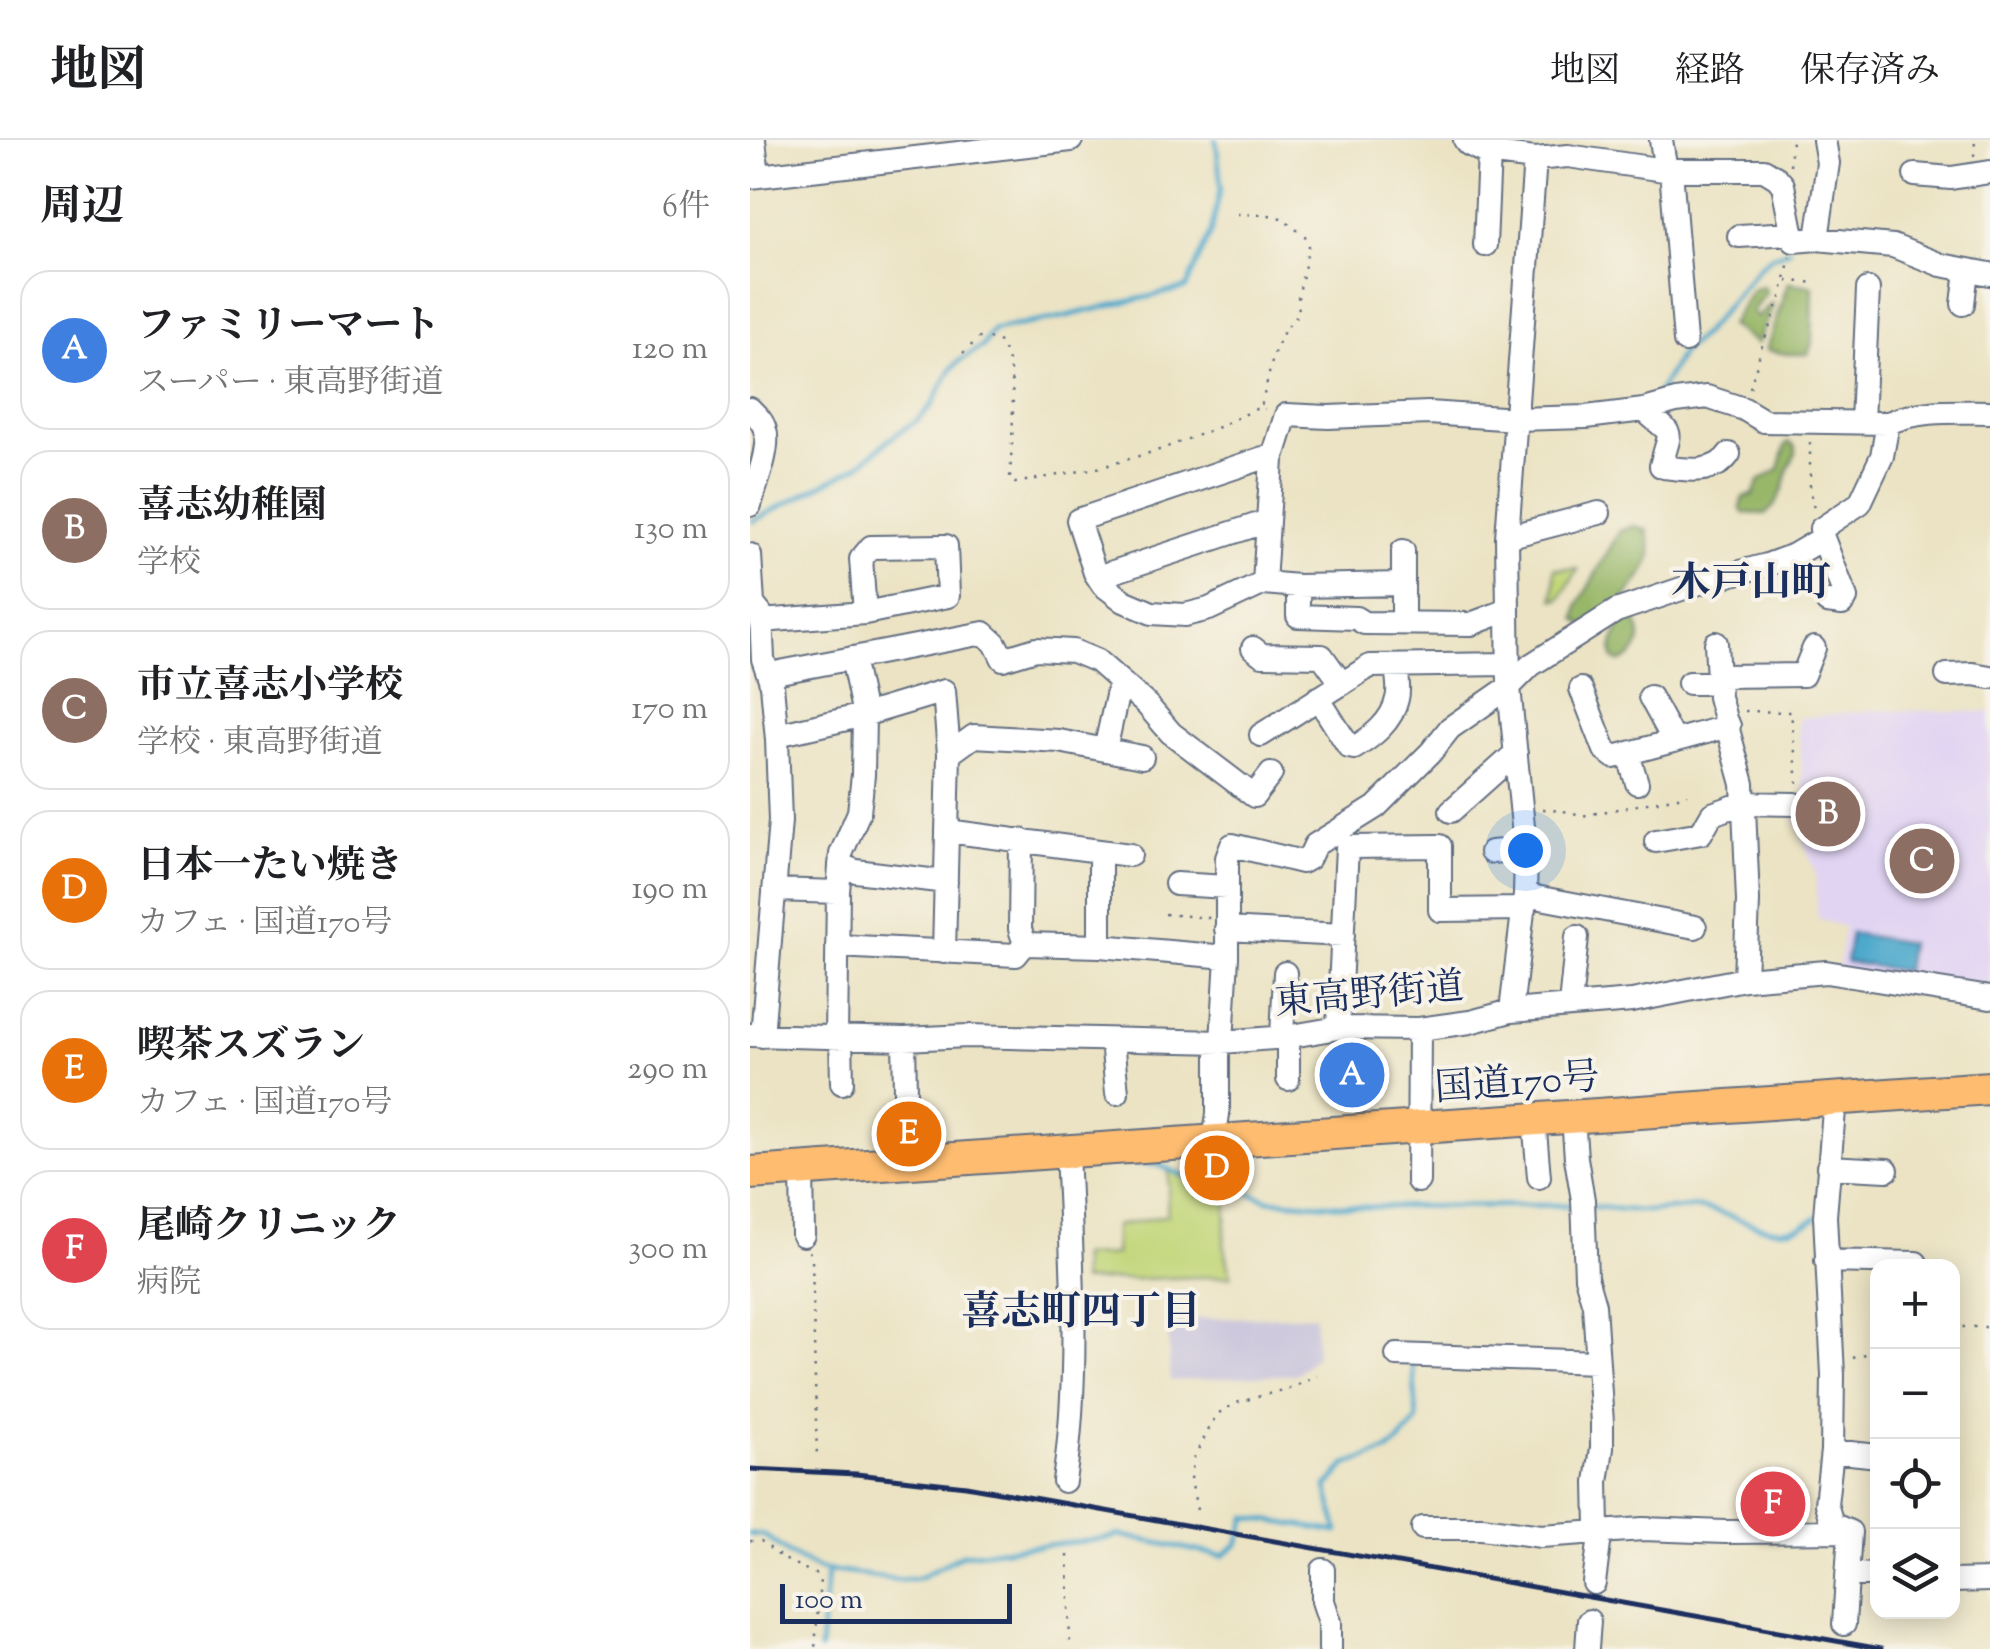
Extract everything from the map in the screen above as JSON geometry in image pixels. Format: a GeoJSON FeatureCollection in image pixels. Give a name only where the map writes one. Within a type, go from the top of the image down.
{"type":"FeatureCollection","features":[{"type":"Feature","properties":{"kind":"highway","name":"国道170号"},"geometry":{"type":"LineString","coordinates":[[750,1173],[1990,1088]]}},
{"type":"Feature","properties":{"kind":"street"},"geometry":{"type":"LineString","coordinates":[[754,140],[754,176],[1071,140]]}},
{"type":"Feature","properties":{"kind":"street"},"geometry":{"type":"LineString","coordinates":[[1466,140],[1490,153],[1536,160],[1576,148],[1668,170],[1764,170],[1783,185],[1801,238]]}},
{"type":"Feature","properties":{"kind":"street"},"geometry":{"type":"LineString","coordinates":[[1661,140],[1668,170],[1685,341]]}},
{"type":"Feature","properties":{"kind":"street"},"geometry":{"type":"LineString","coordinates":[[1485,245],[1478,215],[1490,153]]}},
{"type":"Feature","properties":{"kind":"street"},"geometry":{"type":"LineString","coordinates":[[1801,238],[1832,155]]}},
{"type":"Feature","properties":{"kind":"street"},"geometry":{"type":"LineString","coordinates":[[1511,1011],[1526,849],[1508,675],[1507,537],[1536,160]]}},
{"type":"Feature","properties":{"kind":"street"},"geometry":{"type":"LineString","coordinates":[[1916,176],[1951,178],[1990,172]]}},
{"type":"Feature","properties":{"kind":"street"},"geometry":{"type":"LineString","coordinates":[[1739,236],[1893,246],[1941,265],[1978,272],[1962,304]]}},
{"type":"Feature","properties":{"kind":"street"},"geometry":{"type":"LineString","coordinates":[[1862,422],[1868,289]]}},
{"type":"Feature","properties":{"kind":"street"},"geometry":{"type":"LineString","coordinates":[[1264,583],[1272,460],[1286,415],[1586,417],[1707,397],[1744,408],[1764,420],[1810,423],[1888,422],[1936,412],[1990,412]]}},
{"type":"Feature","properties":{"kind":"street"},"geometry":{"type":"LineString","coordinates":[[750,409],[766,431],[766,445],[750,505]]}},
{"type":"Feature","properties":{"kind":"street"},"geometry":{"type":"LineString","coordinates":[[1644,410],[1668,431],[1670,439],[1661,466],[1664,468],[1708,468],[1730,454]]}},
{"type":"Feature","properties":{"kind":"street"},"geometry":{"type":"LineString","coordinates":[[1214,1141],[1227,957],[1227,858],[1232,846],[1302,862],[1309,858],[1315,845],[1376,807],[1450,728],[1508,675],[1531,665],[1616,610],[1794,555],[1860,503],[1882,456],[1888,422]]}},
{"type":"Feature","properties":{"kind":"street"},"geometry":{"type":"LineString","coordinates":[[1272,460],[1263,458],[1078,520],[1103,586],[1124,601],[1152,613],[1185,615],[1264,583],[1403,584]]}},
{"type":"Feature","properties":{"kind":"street"},"geometry":{"type":"LineString","coordinates":[[1507,537],[1599,513]]}},
{"type":"Feature","properties":{"kind":"street"},"geometry":{"type":"LineString","coordinates":[[1098,577],[1268,522]]}},
{"type":"Feature","properties":{"kind":"street"},"geometry":{"type":"LineString","coordinates":[[1822,533],[1846,598],[1842,604],[1827,602]]}},
{"type":"Feature","properties":{"kind":"street"},"geometry":{"type":"LineString","coordinates":[[1403,550],[1403,623]]}},
{"type":"Feature","properties":{"kind":"street"},"geometry":{"type":"LineString","coordinates":[[750,555],[754,604],[761,614],[761,668],[777,735],[780,821],[756,1035]]}},
{"type":"Feature","properties":{"kind":"street"},"geometry":{"type":"LineString","coordinates":[[1298,586],[1298,616],[1356,618],[1364,623],[1442,622],[1448,626],[1470,624],[1508,610]]}},
{"type":"Feature","properties":{"kind":"street"},"geometry":{"type":"LineString","coordinates":[[761,621],[865,613]]}},
{"type":"Feature","properties":{"kind":"street"},"geometry":{"type":"LineString","coordinates":[[761,668],[780,672],[984,633],[995,642],[1003,659],[1036,650],[1074,652],[1097,662],[1147,705],[1171,733],[1254,796],[1271,774]]}},
{"type":"Feature","properties":{"kind":"street"},"geometry":{"type":"LineString","coordinates":[[1716,642],[1718,679],[1744,784],[1748,902],[1745,978]]}},
{"type":"Feature","properties":{"kind":"street"},"geometry":{"type":"LineString","coordinates":[[1254,648],[1262,654],[1322,656],[1342,684]]}},
{"type":"Feature","properties":{"kind":"street"},"geometry":{"type":"LineString","coordinates":[[1688,683],[1718,679],[1810,683],[1814,648]]}},
{"type":"Feature","properties":{"kind":"street"},"geometry":{"type":"LineString","coordinates":[[842,1083],[838,1037],[838,892],[841,854],[859,812],[864,715],[852,658]]}},
{"type":"Feature","properties":{"kind":"street"},"geometry":{"type":"LineString","coordinates":[[1261,735],[1370,666],[1508,675]]}},
{"type":"Feature","properties":{"kind":"street"},"geometry":{"type":"LineString","coordinates":[[1318,698],[1349,747],[1354,748],[1375,734],[1390,714],[1398,698],[1396,666]]}},
{"type":"Feature","properties":{"kind":"street"},"geometry":{"type":"LineString","coordinates":[[1947,676],[1990,677]]}},
{"type":"Feature","properties":{"kind":"street"},"geometry":{"type":"LineString","coordinates":[[1105,750],[1120,682]]}},
{"type":"Feature","properties":{"kind":"street"},"geometry":{"type":"LineString","coordinates":[[1581,689],[1605,750],[1614,757],[1674,741],[1726,718]]}},
{"type":"Feature","properties":{"kind":"street"},"geometry":{"type":"LineString","coordinates":[[777,735],[944,691],[949,754],[944,952]]}},
{"type":"Feature","properties":{"kind":"street"},"geometry":{"type":"LineString","coordinates":[[1650,697],[1674,741]]}},
{"type":"Feature","properties":{"kind":"street"},"geometry":{"type":"LineString","coordinates":[[949,754],[974,736],[1059,741],[1142,757]]}},
{"type":"Feature","properties":{"kind":"street"},"geometry":{"type":"LineString","coordinates":[[1452,811],[1516,753]]}},
{"type":"Feature","properties":{"kind":"street"},"geometry":{"type":"LineString","coordinates":[[1628,754],[1637,783]]}},
{"type":"Feature","properties":{"kind":"street"},"geometry":{"type":"LineString","coordinates":[[1656,841],[1701,833],[1712,814],[1744,803],[1797,799]]}},
{"type":"Feature","properties":{"kind":"street"},"geometry":{"type":"LineString","coordinates":[[948,830],[1130,855]]}},
{"type":"Feature","properties":{"kind":"street"},"geometry":{"type":"LineString","coordinates":[[1021,840],[1020,929],[1025,944]]}},
{"type":"Feature","properties":{"kind":"street"},"geometry":{"type":"LineString","coordinates":[[1338,1028],[1348,847],[1440,846],[1440,910],[1524,902],[1695,927]]}},
{"type":"Feature","properties":{"kind":"street"},"geometry":{"type":"LineString","coordinates":[[1491,852],[1526,849]]}},
{"type":"Feature","properties":{"kind":"street"},"geometry":{"type":"LineString","coordinates":[[1100,851],[1100,946]]}},
{"type":"Feature","properties":{"kind":"street"},"geometry":{"type":"LineString","coordinates":[[840,865],[856,871],[946,882]]}},
{"type":"Feature","properties":{"kind":"street"},"geometry":{"type":"LineString","coordinates":[[1176,884],[1227,887]]}},
{"type":"Feature","properties":{"kind":"street"},"geometry":{"type":"LineString","coordinates":[[774,890],[838,892]]}},
{"type":"Feature","properties":{"kind":"street"},"geometry":{"type":"LineString","coordinates":[[1226,924],[1343,935]]}},
{"type":"Feature","properties":{"kind":"street"},"geometry":{"type":"LineString","coordinates":[[1570,1005],[1577,938]]}},
{"type":"Feature","properties":{"kind":"street"},"geometry":{"type":"LineString","coordinates":[[1025,944],[1227,957]]}},
{"type":"Feature","properties":{"kind":"street"},"geometry":{"type":"LineString","coordinates":[[837,946],[1016,955],[1025,944]]}},
{"type":"Feature","properties":{"kind":"street","name":"東高野街道"},"geometry":{"type":"LineString","coordinates":[[756,1035],[1220,1042],[1338,1028],[1419,1029],[1511,1011],[1632,1002],[1745,978],[1826,972],[1990,998]]}},
{"type":"Feature","properties":{"kind":"street"},"geometry":{"type":"LineString","coordinates":[[1284,974],[1288,1078]]}},
{"type":"Feature","properties":{"kind":"street"},"geometry":{"type":"LineString","coordinates":[[1418,1181],[1419,1029]]}},
{"type":"Feature","properties":{"kind":"street"},"geometry":{"type":"LineString","coordinates":[[904,1039],[905,1093]]}},
{"type":"Feature","properties":{"kind":"street"},"geometry":{"type":"LineString","coordinates":[[1112,1040],[1117,1093]]}},
{"type":"Feature","properties":{"kind":"street"},"geometry":{"type":"LineString","coordinates":[[1835,1099],[1828,1167],[1826,1261],[1834,1375],[1826,1504],[1832,1524],[1850,1532],[1844,1624]]}},
{"type":"Feature","properties":{"kind":"street"},"geometry":{"type":"LineString","coordinates":[[1573,1117],[1583,1200],[1586,1277],[1594,1305],[1602,1448],[1597,1482],[1600,1536],[1594,1583]]}},
{"type":"Feature","properties":{"kind":"street"},"geometry":{"type":"LineString","coordinates":[[1534,1120],[1539,1177]]}},
{"type":"Feature","properties":{"kind":"street"},"geometry":{"type":"LineString","coordinates":[[1064,1482],[1070,1442],[1072,1366],[1067,1152]]}},
{"type":"Feature","properties":{"kind":"street"},"geometry":{"type":"LineString","coordinates":[[1828,1167],[1886,1170]]}},
{"type":"Feature","properties":{"kind":"street"},"geometry":{"type":"LineString","coordinates":[[802,1169],[803,1236]]}},
{"type":"Feature","properties":{"kind":"street"},"geometry":{"type":"LineString","coordinates":[[1826,1261],[1870,1262]]}},
{"type":"Feature","properties":{"kind":"street"},"geometry":{"type":"LineString","coordinates":[[1397,1355],[1597,1362]]}},
{"type":"Feature","properties":{"kind":"street"},"geometry":{"type":"LineString","coordinates":[[1832,1451],[1870,1455]]}},
{"type":"Feature","properties":{"kind":"street"},"geometry":{"type":"LineString","coordinates":[[1423,1528],[1482,1528],[1542,1536],[1642,1529],[1846,1531]]}},
{"type":"Feature","properties":{"kind":"street"},"geometry":{"type":"LineString","coordinates":[[1323,1570],[1330,1649]]}},
{"type":"Feature","properties":{"kind":"street"},"geometry":{"type":"LineString","coordinates":[[1849,1573],[1870,1575]]}},
{"type":"Feature","properties":{"kind":"street"},"geometry":{"type":"LineString","coordinates":[[1960,1581],[1990,1580]]}},
{"type":"Feature","properties":{"kind":"street"},"geometry":{"type":"LineString","coordinates":[[1586,1649],[1589,1621]]}},
{"type":"Feature","properties":{"kind":"path"},"geometry":{"type":"LineString","coordinates":[[1237,214],[1281,218],[1306,236],[1309,246],[1298,298],[1299,314],[1280,339],[1260,409]]}},
{"type":"Feature","properties":{"kind":"path"},"geometry":{"type":"LineString","coordinates":[[1744,408],[1801,238]]}},
{"type":"Feature","properties":{"kind":"path"},"geometry":{"type":"LineString","coordinates":[[1785,281],[1818,283]]}},
{"type":"Feature","properties":{"kind":"path"},"geometry":{"type":"LineString","coordinates":[[963,352],[979,338],[996,338],[1008,359],[1013,420],[1010,478],[1015,483],[1102,467],[1158,450],[1256,409],[1286,415]]}},
{"type":"Feature","properties":{"kind":"path"},"geometry":{"type":"LineString","coordinates":[[1810,423],[1810,490],[1822,533]]}},
{"type":"Feature","properties":{"kind":"path"},"geometry":{"type":"LineString","coordinates":[[1726,718],[1791,712],[1797,799]]}},
{"type":"Feature","properties":{"kind":"path"},"geometry":{"type":"LineString","coordinates":[[1522,811],[1559,810],[1582,816],[1688,795]]}},
{"type":"Feature","properties":{"kind":"path"},"geometry":{"type":"LineString","coordinates":[[1165,914],[1226,924]]}},
{"type":"Feature","properties":{"kind":"path"},"geometry":{"type":"LineString","coordinates":[[803,1236],[812,1258],[817,1460]]}},
{"type":"Feature","properties":{"kind":"path"},"geometry":{"type":"LineString","coordinates":[[1960,1327],[1990,1327]]}},
{"type":"Feature","properties":{"kind":"path"},"geometry":{"type":"LineString","coordinates":[[1834,1375],[1855,1357],[1870,1352]]}},
{"type":"Feature","properties":{"kind":"path"},"geometry":{"type":"LineString","coordinates":[[1197,1510],[1191,1480],[1193,1459],[1217,1414],[1236,1403],[1317,1376]]}},
{"type":"Feature","properties":{"kind":"path"},"geometry":{"type":"LineString","coordinates":[[750,1540],[761,1540],[782,1558],[820,1579],[814,1649]]}},
{"type":"Feature","properties":{"kind":"path"},"geometry":{"type":"LineString","coordinates":[[1068,1554],[1070,1649]]}},
{"type":"Feature","properties":{"kind":"shaded area"},"geometry":{"type":"Polygon","coordinates":[[[1874,710],[1990,712],[1990,993],[1838,970],[1844,927],[1818,919],[1815,871],[1796,822],[1797,806],[1804,799],[1798,718],[1874,710]]]}},
{"type":"Feature","properties":{"kind":"shaded area"},"geometry":{"type":"Polygon","coordinates":[[[1315,1315],[1316,1356],[1296,1374],[1170,1381],[1168,1320],[1315,1315]]]}},
{"type":"Feature","properties":{"kind":"green space"},"geometry":{"type":"Polygon","coordinates":[[[1788,283],[1813,286],[1812,343],[1808,354],[1766,350],[1788,283]]]}},
{"type":"Feature","properties":{"kind":"green space"},"geometry":{"type":"Polygon","coordinates":[[[1763,286],[1766,293],[1752,311],[1757,317],[1772,303],[1772,307],[1757,344],[1730,325],[1752,290],[1763,286]]]}},
{"type":"Feature","properties":{"kind":"green space"},"geometry":{"type":"Polygon","coordinates":[[[1789,442],[1796,453],[1775,505],[1766,514],[1743,513],[1743,498],[1753,495],[1759,481],[1779,469],[1789,442]]]}},
{"type":"Feature","properties":{"kind":"green space"},"geometry":{"type":"Polygon","coordinates":[[[1634,526],[1647,530],[1651,552],[1645,570],[1614,613],[1584,625],[1576,619],[1579,604],[1620,530],[1634,526]]]}},
{"type":"Feature","properties":{"kind":"green space"},"geometry":{"type":"Polygon","coordinates":[[[1555,568],[1578,569],[1560,599],[1554,599],[1555,568]]]}},
{"type":"Feature","properties":{"kind":"green space"},"geometry":{"type":"Polygon","coordinates":[[[1633,616],[1640,636],[1637,649],[1620,662],[1614,660],[1613,645],[1622,618],[1633,616]]]}},
{"type":"Feature","properties":{"kind":"green space"},"geometry":{"type":"Polygon","coordinates":[[[1169,1171],[1229,1189],[1224,1243],[1231,1276],[1081,1281],[1081,1256],[1115,1255],[1115,1226],[1167,1215],[1169,1171]]]}},
{"type":"Feature","properties":{"kind":"water"},"geometry":{"type":"Polygon","coordinates":[[[1851,933],[1909,943],[1905,971],[1846,962],[1851,933]]]}},
{"type":"Feature","properties":{"kind":"waterway"},"geometry":{"type":"LineString","coordinates":[[753,521],[858,466],[919,419],[932,405],[950,371],[983,346],[993,330],[1186,288],[1211,233],[1221,186],[1216,140]]}},
{"type":"Feature","properties":{"kind":"waterway"},"geometry":{"type":"LineString","coordinates":[[1656,396],[1682,352],[1705,332],[1758,268],[1789,250]]}},
{"type":"Feature","properties":{"kind":"waterway"},"geometry":{"type":"LineString","coordinates":[[1126,1163],[1158,1165],[1200,1182],[1229,1186],[1269,1200],[1362,1207],[1579,1205]]}},
{"type":"Feature","properties":{"kind":"waterway"},"geometry":{"type":"LineString","coordinates":[[1589,1206],[1644,1211],[1698,1208],[1773,1229],[1802,1226],[1817,1217]]}},
{"type":"Feature","properties":{"kind":"waterway"},"geometry":{"type":"LineString","coordinates":[[750,1534],[764,1535],[818,1569],[901,1580],[919,1578],[963,1554],[1118,1535],[1223,1556],[1238,1544],[1247,1517],[1338,1532],[1327,1487],[1346,1465],[1387,1451],[1417,1420],[1414,1362]]}},
{"type":"Feature","properties":{"kind":"waterway"},"geometry":{"type":"LineString","coordinates":[[820,1649],[827,1570]]}},
{"type":"Feature","properties":{"kind":"railway"},"geometry":{"type":"LineString","coordinates":[[750,1469],[856,1474],[966,1486],[1881,1649]]}},
{"type":"Feature","properties":{"kind":"place","name":"喜志幼稚園"},"geometry":{"type":"Point","coordinates":[1828,814]}},
{"type":"Feature","properties":{"kind":"place","name":"市立喜志小学校"},"geometry":{"type":"Point","coordinates":[1922,861]}},
{"type":"Feature","properties":{"kind":"place","name":"ファミリーマート"},"geometry":{"type":"Point","coordinates":[1352,1075]}},
{"type":"Feature","properties":{"kind":"place","name":"喫茶スズラン"},"geometry":{"type":"Point","coordinates":[909,1134]}},
{"type":"Feature","properties":{"kind":"place","name":"日本一たい焼き"},"geometry":{"type":"Point","coordinates":[1217,1168]}},
{"type":"Feature","properties":{"kind":"place","name":"尾崎クリニック"},"geometry":{"type":"Point","coordinates":[1773,1504]}},
{"type":"Feature","properties":{"kind":"district","name":"木戸山町"},"geometry":{"type":"Point","coordinates":[1751,581]}},
{"type":"Feature","properties":{"kind":"district","name":"喜志町四丁目"},"geometry":{"type":"Point","coordinates":[1081,1310]}}]}
